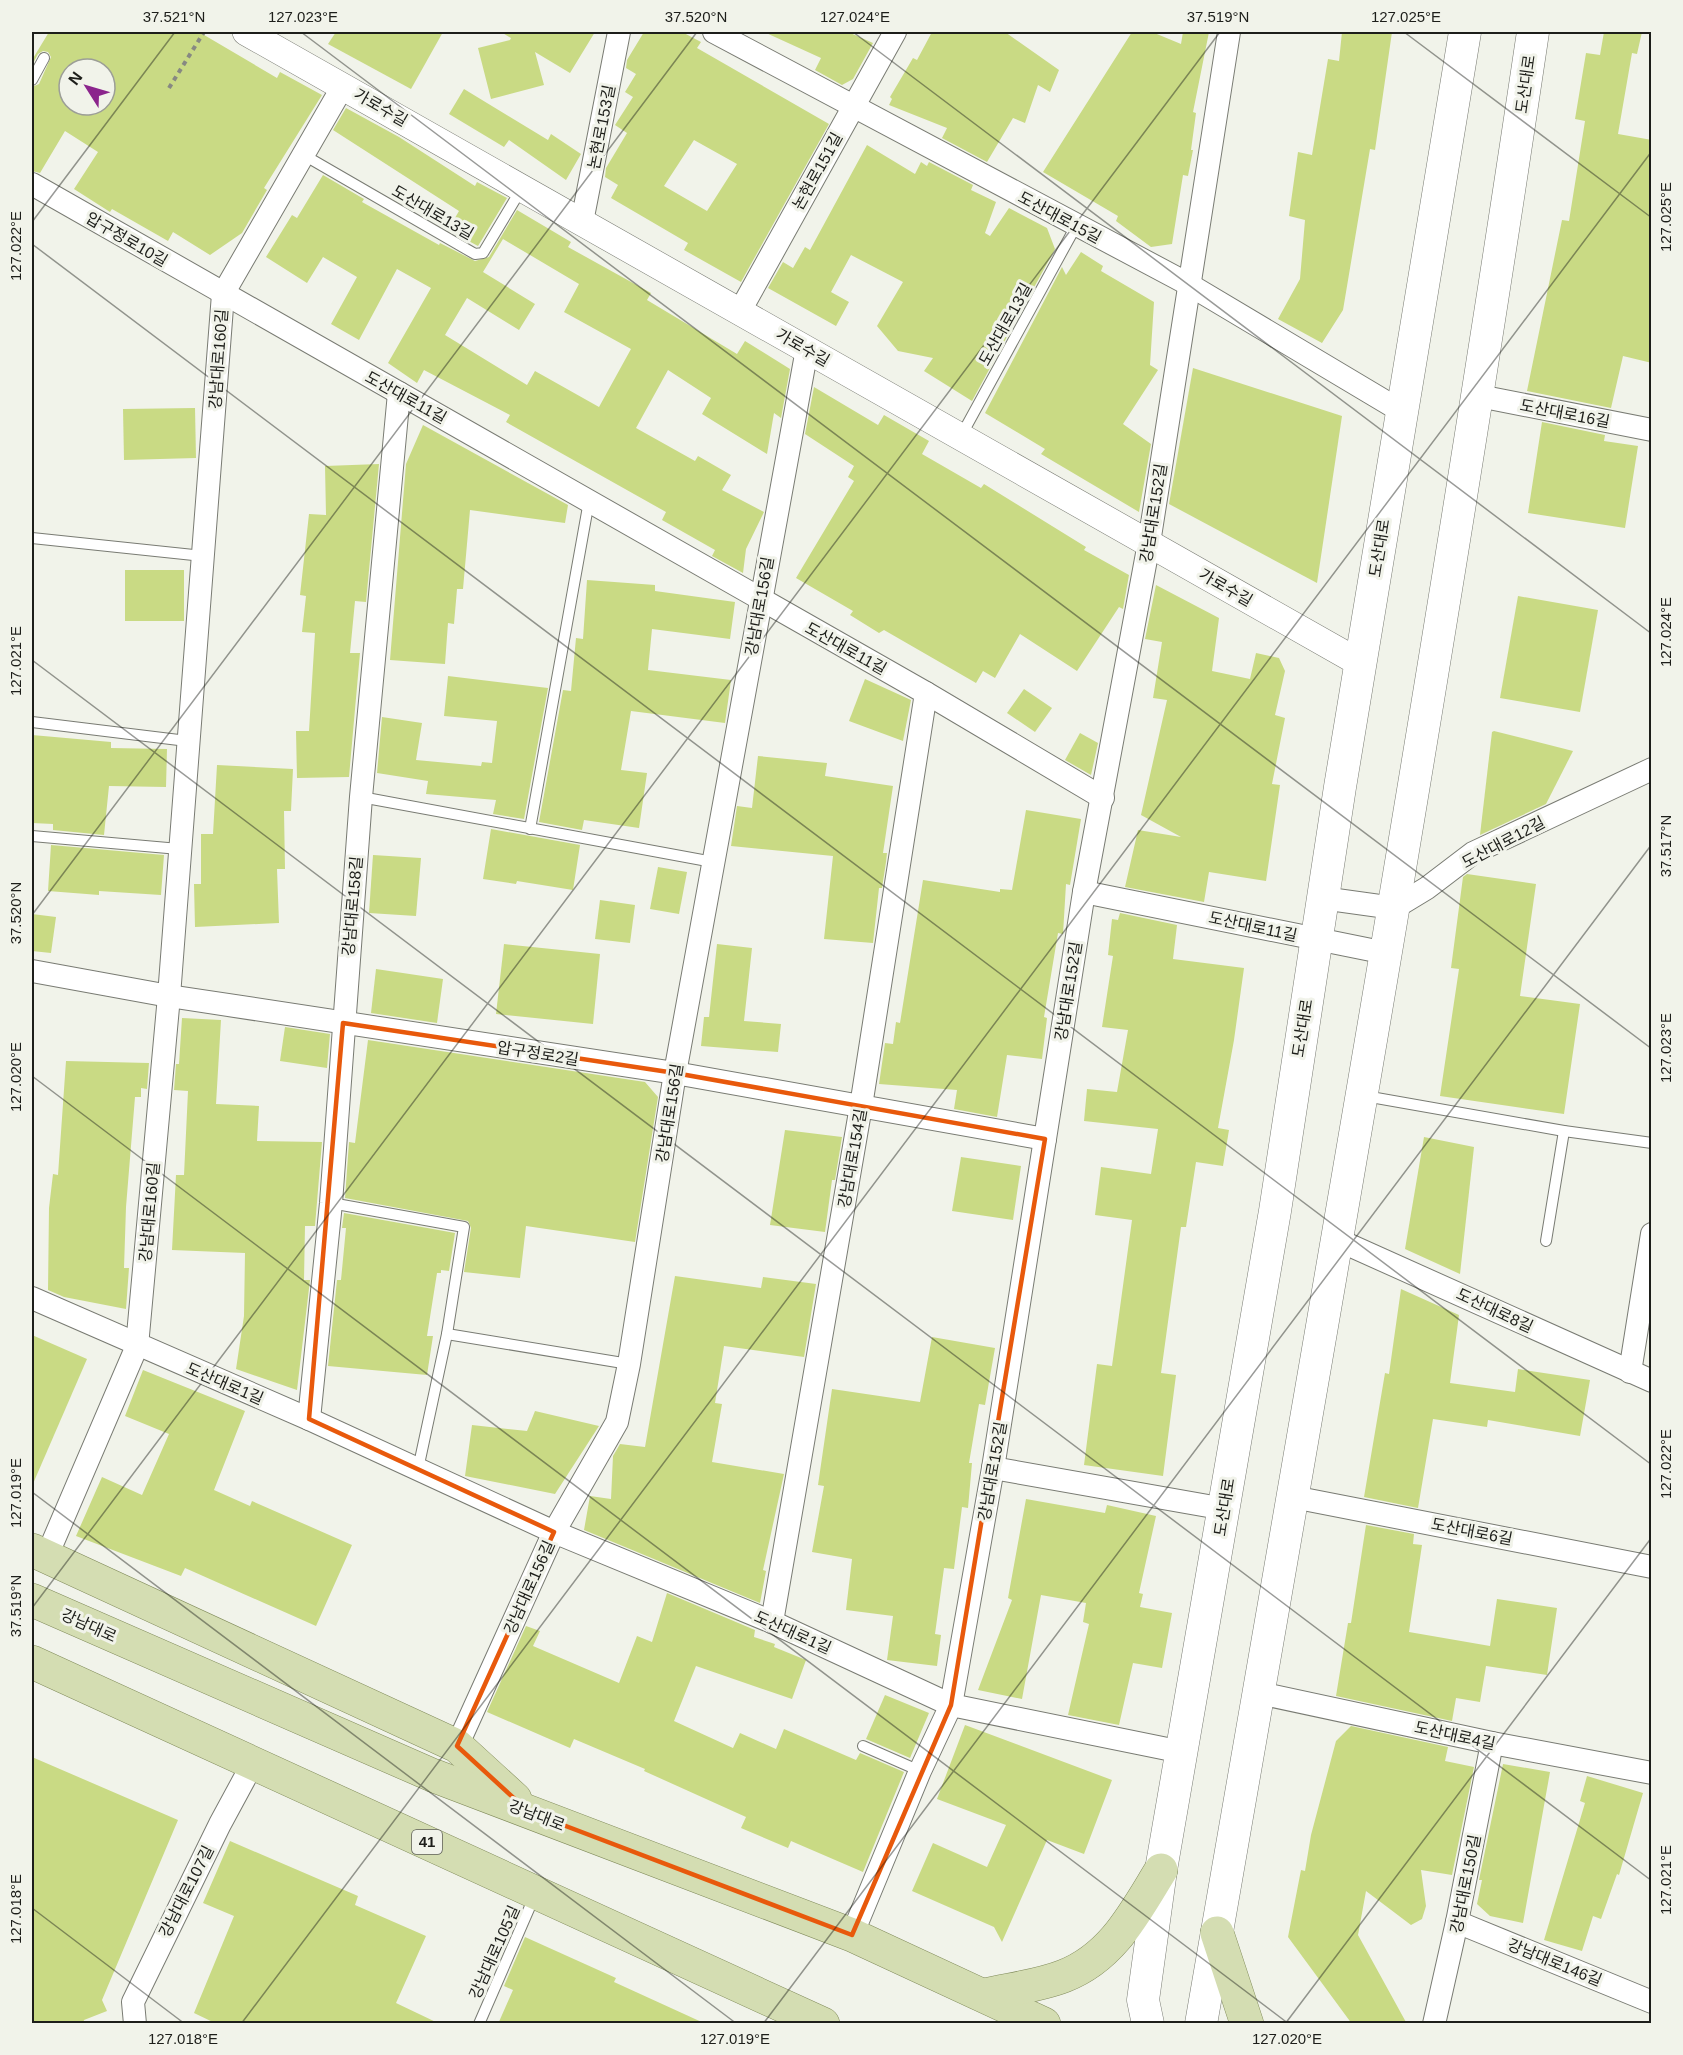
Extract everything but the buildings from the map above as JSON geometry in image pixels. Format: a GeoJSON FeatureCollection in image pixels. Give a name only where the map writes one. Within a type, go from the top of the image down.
{"type":"FeatureCollection","features":[{"type":"Feature","properties":{"kind":"main road","name":"도산대로"},"geometry":{"type":"LineString","coordinates":[[1148,2024],[1143,2000],[1161,1870],[1275,1211],[1322,898],[1465,32]]}},
{"type":"Feature","properties":{"kind":"main road","name":"도산대로"},"geometry":{"type":"LineString","coordinates":[[1201,2024],[1394,908],[1479,396],[1533,32]]}},
{"type":"Feature","properties":{"kind":"main road"},"geometry":{"type":"LineString","coordinates":[[39,1554],[457,1746],[530,1812]]}},
{"type":"Feature","properties":{"kind":"main road","name":"강남대로"},"geometry":{"type":"LineString","coordinates":[[32,1600],[432,1775],[852,1935],[1044,2024]]}},
{"type":"Feature","properties":{"kind":"main road","name":"41"},"geometry":{"type":"LineString","coordinates":[[32,1662],[823,2024]]}},
{"type":"Feature","properties":{"kind":"main road"},"geometry":{"type":"LineString","coordinates":[[984,1995],[1063,1977],[1090,1963],[1109,1948],[1123,1931],[1161,1870]]}},
{"type":"Feature","properties":{"kind":"main road"},"geometry":{"type":"LineString","coordinates":[[1217,1933],[1247,2024]]}},
{"type":"Feature","properties":{"kind":"street","name":"가로수길"},"geometry":{"type":"LineString","coordinates":[[246,32],[1360,663]]}},
{"type":"Feature","properties":{"kind":"street","name":"논현로153길"},"geometry":{"type":"LineString","coordinates":[[582,222],[619,32]]}},
{"type":"Feature","properties":{"kind":"street","name":"도산대로15길"},"geometry":{"type":"LineString","coordinates":[[714,32],[1188,284],[1401,411]]}},
{"type":"Feature","properties":{"kind":"street","name":"논현로151길"},"geometry":{"type":"LineString","coordinates":[[740,311],[895,32]]}},
{"type":"Feature","properties":{"kind":"street","name":"강남대로152길"},"geometry":{"type":"LineString","coordinates":[[852,1935],[920,1771],[951,1705],[993,1468],[1084,892],[1149,543],[1229,32]]}},
{"type":"Feature","properties":{"kind":"street","name":"강남대로160길"},"geometry":{"type":"LineString","coordinates":[[39,1554],[137,1346],[169,996],[223,294],[343,86]]}},
{"type":"Feature","properties":{"kind":"street","name":"압구정로10길"},"geometry":{"type":"LineString","coordinates":[[32,184],[223,294]]}},
{"type":"Feature","properties":{"kind":"street","name":"도산대로11길"},"geometry":{"type":"LineString","coordinates":[[223,294],[926,693],[1103,798]]}},
{"type":"Feature","properties":{"kind":"street","name":"강남대로156길"},"geometry":{"type":"LineString","coordinates":[[457,1746],[554,1532],[617,1422],[629,1364],[675,1073],[807,349]]}},
{"type":"Feature","properties":{"kind":"street","name":"강남대로158길"},"geometry":{"type":"LineString","coordinates":[[309,1419],[331,1203],[343,1023],[399,393]]}},
{"type":"Feature","properties":{"kind":"street","name":"도산대로16길"},"geometry":{"type":"LineString","coordinates":[[1479,396],[1652,430]]}},
{"type":"Feature","properties":{"kind":"street","name":"강남대로154길"},"geometry":{"type":"LineString","coordinates":[[772,1622],[861,1106],[926,693]]}},
{"type":"Feature","properties":{"kind":"street","name":"도산대로12길"},"geometry":{"type":"LineString","coordinates":[[1394,908],[1427,888],[1473,853],[1652,769]]}},
{"type":"Feature","properties":{"kind":"street","name":"도산대로11길"},"geometry":{"type":"LineString","coordinates":[[1084,892],[1386,953]]}},
{"type":"Feature","properties":{"kind":"street"},"geometry":{"type":"LineString","coordinates":[[1322,898],[1394,908]]}},
{"type":"Feature","properties":{"kind":"street","name":"압구정로2길"},"geometry":{"type":"LineString","coordinates":[[32,971],[169,996],[675,1073],[1044,1139]]}},
{"type":"Feature","properties":{"kind":"street"},"geometry":{"type":"LineString","coordinates":[[1630,1372],[1652,1234]]}},
{"type":"Feature","properties":{"kind":"street","name":"도산대로8길"},"geometry":{"type":"LineString","coordinates":[[1338,1240],[1652,1381]]}},
{"type":"Feature","properties":{"kind":"street","name":"도산대로1길"},"geometry":{"type":"LineString","coordinates":[[32,1298],[137,1346],[309,1419],[554,1532],[772,1622],[951,1705],[1182,1752]]}},
{"type":"Feature","properties":{"kind":"street"},"geometry":{"type":"LineString","coordinates":[[993,1468],[1225,1509]]}},
{"type":"Feature","properties":{"kind":"street","name":"도산대로6길"},"geometry":{"type":"LineString","coordinates":[[1293,1497],[1652,1567]]}},
{"type":"Feature","properties":{"kind":"street","name":"도산대로4길"},"geometry":{"type":"LineString","coordinates":[[1258,1693],[1492,1743],[1652,1773]]}},
{"type":"Feature","properties":{"kind":"street","name":"강남대로150길"},"geometry":{"type":"LineString","coordinates":[[1434,2024],[1457,1922],[1492,1743]]}},
{"type":"Feature","properties":{"kind":"street","name":"강남대로107길"},"geometry":{"type":"LineString","coordinates":[[135,2024],[133,2002],[220,1824],[253,1763]]}},
{"type":"Feature","properties":{"kind":"street","name":"강남대로146길"},"geometry":{"type":"LineString","coordinates":[[1457,1922],[1652,2002]]}},
{"type":"Feature","properties":{"kind":"lane"},"geometry":{"type":"LineString","coordinates":[[32,80],[44,58]]}},
{"type":"Feature","properties":{"kind":"lane","name":"도산대로13길"},"geometry":{"type":"LineString","coordinates":[[302,154],[474,254],[483,253],[522,188]]}},
{"type":"Feature","properties":{"kind":"lane","name":"도산대로13길"},"geometry":{"type":"LineString","coordinates":[[961,436],[1076,226]]}},
{"type":"Feature","properties":{"kind":"lane"},"geometry":{"type":"LineString","coordinates":[[530,829],[589,501]]}},
{"type":"Feature","properties":{"kind":"lane"},"geometry":{"type":"LineString","coordinates":[[32,538],[203,556]]}},
{"type":"Feature","properties":{"kind":"lane"},"geometry":{"type":"LineString","coordinates":[[32,722],[187,741]]}},
{"type":"Feature","properties":{"kind":"lane"},"geometry":{"type":"LineString","coordinates":[[362,798],[713,862]]}},
{"type":"Feature","properties":{"kind":"lane"},"geometry":{"type":"LineString","coordinates":[[32,836],[179,849]]}},
{"type":"Feature","properties":{"kind":"lane"},"geometry":{"type":"LineString","coordinates":[[1362,1095],[1564,1131],[1652,1143]]}},
{"type":"Feature","properties":{"kind":"lane"},"geometry":{"type":"LineString","coordinates":[[1546,1241],[1564,1131]]}},
{"type":"Feature","properties":{"kind":"lane"},"geometry":{"type":"LineString","coordinates":[[331,1203],[464,1227],[447,1334],[418,1469]]}},
{"type":"Feature","properties":{"kind":"lane"},"geometry":{"type":"LineString","coordinates":[[447,1334],[629,1364]]}},
{"type":"Feature","properties":{"kind":"lane"},"geometry":{"type":"LineString","coordinates":[[863,1746],[920,1771]]}},
{"type":"Feature","properties":{"kind":"lane","name":"강남대로105길"},"geometry":{"type":"LineString","coordinates":[[479,2024],[536,1892]]}},
{"type":"Feature","properties":{"kind":"path"},"geometry":{"type":"LineString","coordinates":[[169,87],[204,32]]}},
{"type":"Feature","properties":{"kind":"highlighted area"},"geometry":{"type":"Polygon","coordinates":[[[343,1023],[675,1073],[1045,1139],[951,1705],[852,1935],[529,1812],[457,1746],[554,1532],[309,1419],[343,1023]]]}}]}
